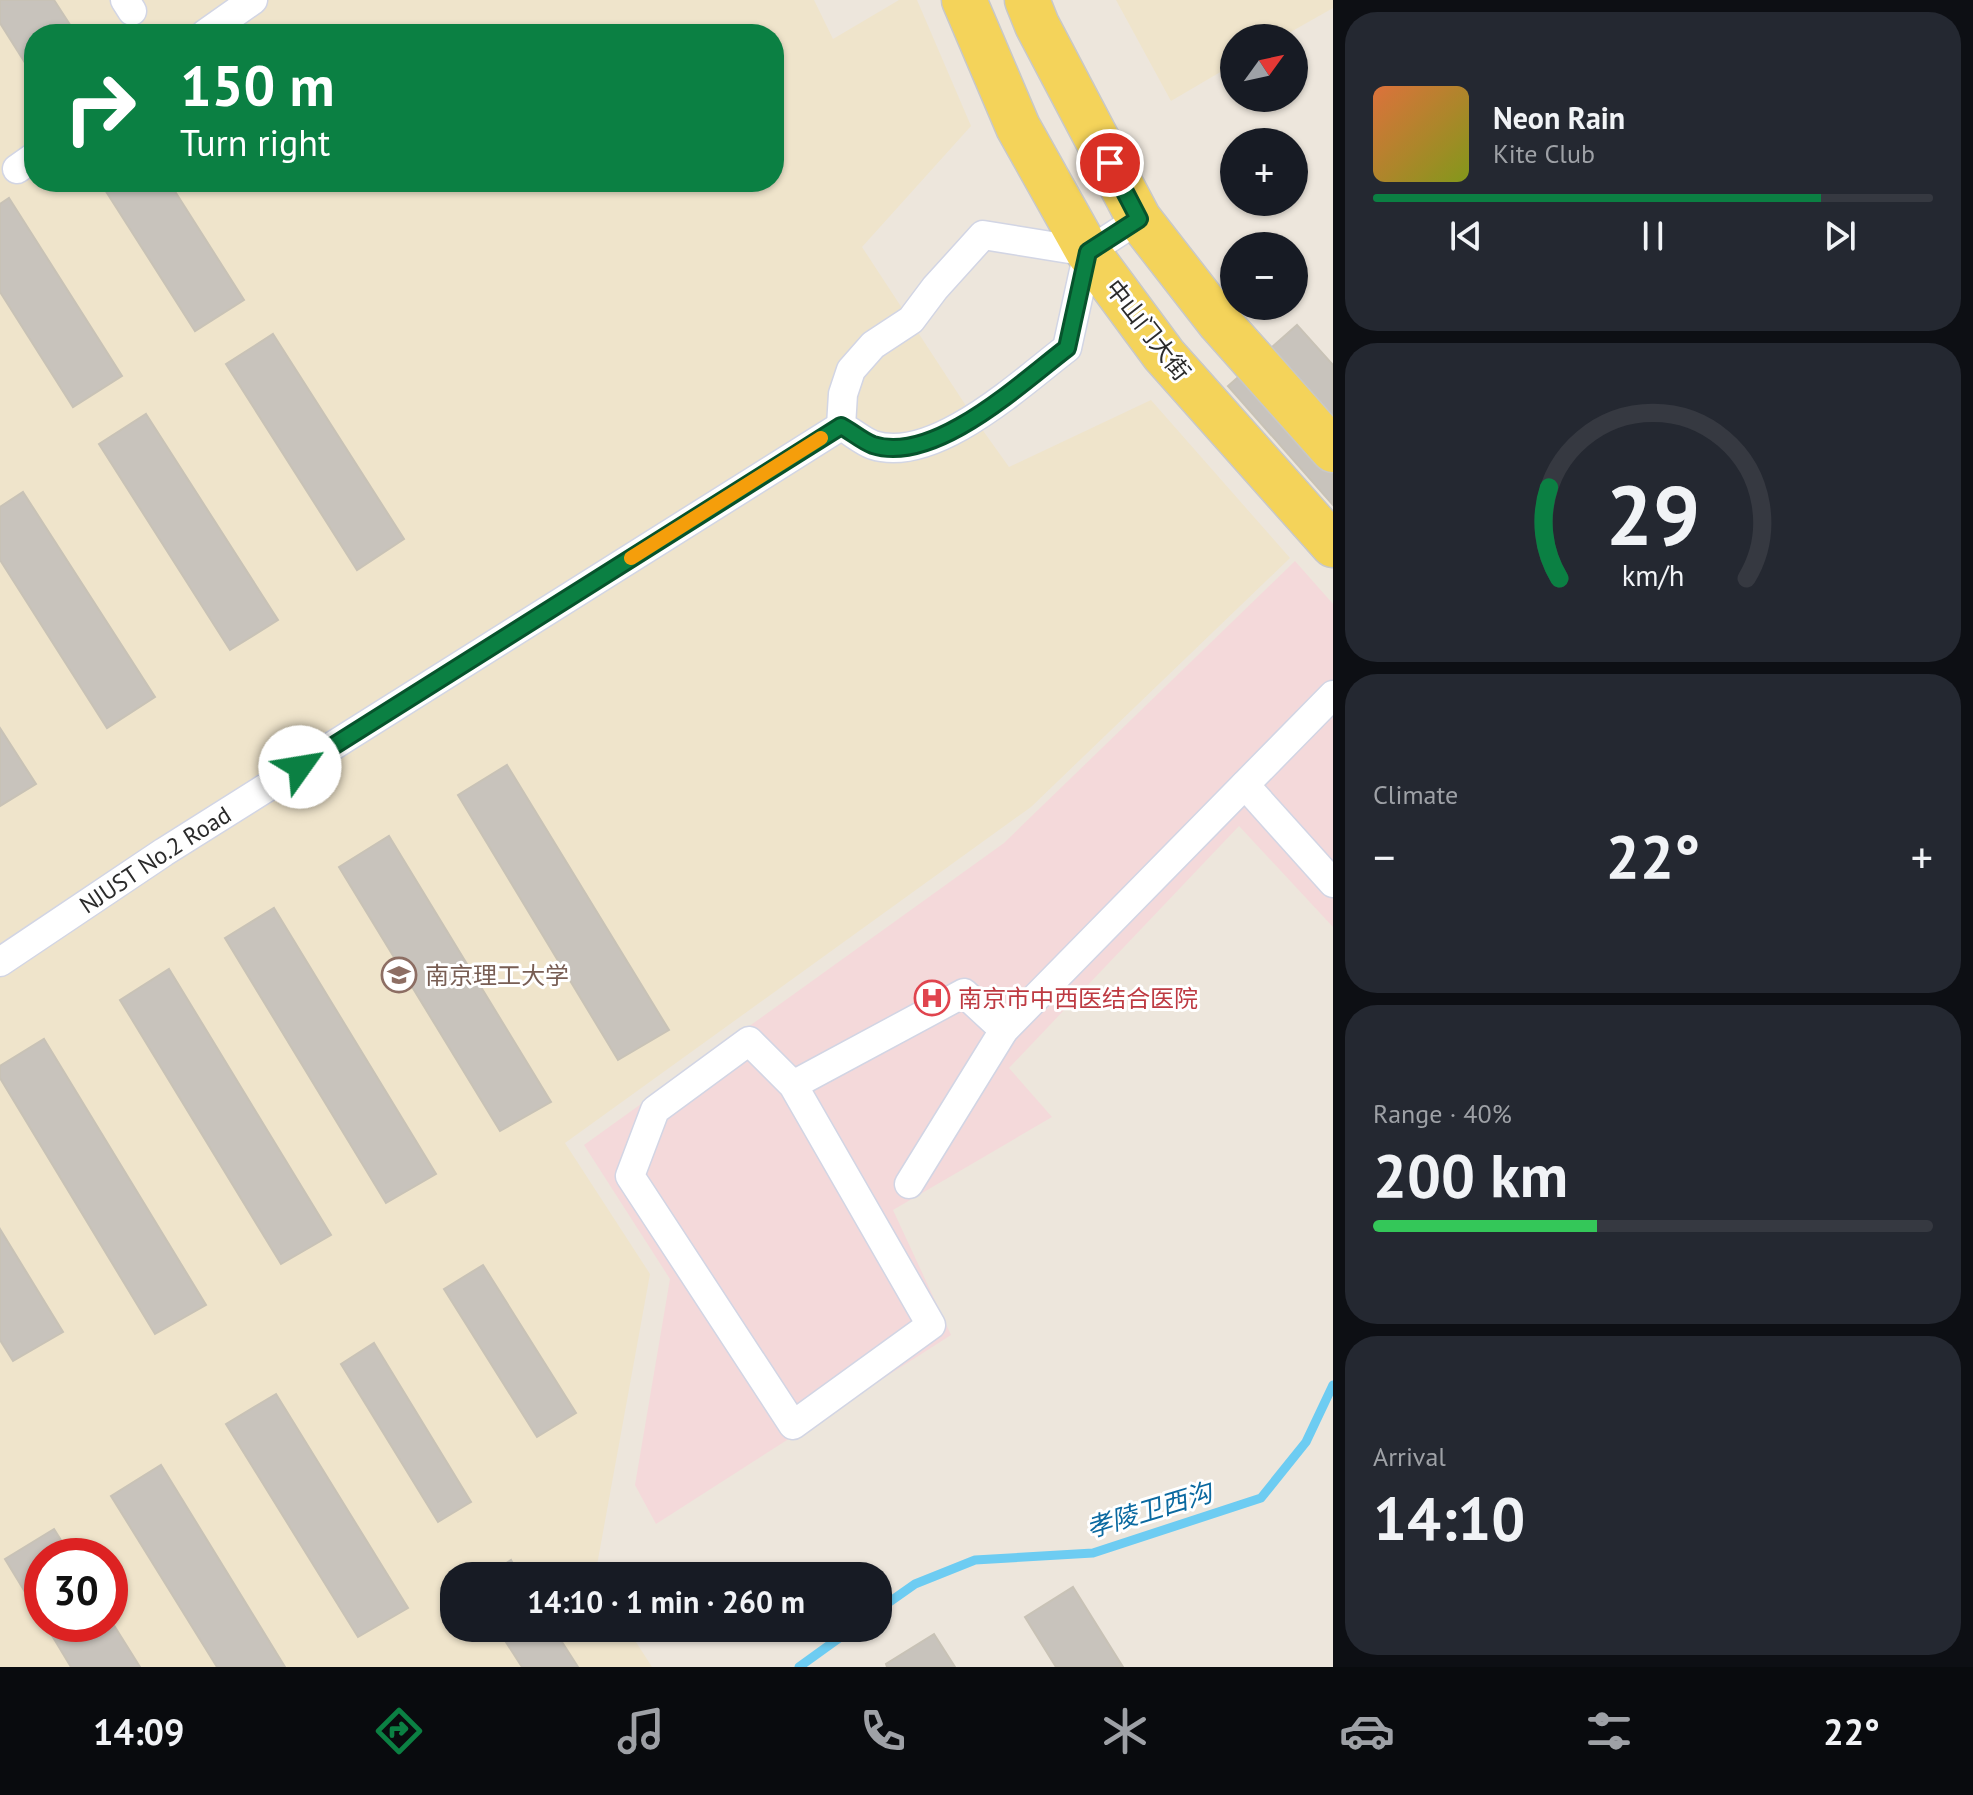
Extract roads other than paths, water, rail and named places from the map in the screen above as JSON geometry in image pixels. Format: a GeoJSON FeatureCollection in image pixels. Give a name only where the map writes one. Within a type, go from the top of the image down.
{"type":"FeatureCollection","features":[{"type":"Feature","properties":{"kind":"main road","name":"中山门大街"},"geometry":{"type":"LineString","coordinates":[[964,0],[1018,127],[1088,252],[1164,355],[1333,545]]}},
{"type":"Feature","properties":{"kind":"main road"},"geometry":{"type":"LineString","coordinates":[[1027,0],[1037,25],[1139,219],[1220,323],[1333,450]]}},
{"type":"Feature","properties":{"kind":"street"},"geometry":{"type":"LineString","coordinates":[[219,24],[253,0]]}},
{"type":"Feature","properties":{"kind":"street"},"geometry":{"type":"LineString","coordinates":[[1088,252],[1067,348],[974,418],[945,436],[913,447],[874,445],[841,426],[843,394],[851,370],[873,345],[911,320],[983,235],[1088,252],[1139,219]]}},
{"type":"Feature","properties":{"kind":"street","name":"NJUST No.2 Road"},"geometry":{"type":"LineString","coordinates":[[0,962],[164,852],[841,426]]}},
{"type":"Feature","properties":{"kind":"street"},"geometry":{"type":"LineString","coordinates":[[909,1184],[1004,1030],[1333,695]]}},
{"type":"Feature","properties":{"kind":"street"},"geometry":{"type":"LineString","coordinates":[[1245,785],[1333,883]]}},
{"type":"Feature","properties":{"kind":"street"},"geometry":{"type":"LineString","coordinates":[[793,1085],[964,993],[1004,1030]]}},
{"type":"Feature","properties":{"kind":"street"},"geometry":{"type":"LineString","coordinates":[[749,1041],[793,1085],[931,1325],[793,1425],[630,1176],[655,1110],[749,1041]]}},
{"type":"Feature","properties":{"kind":"waterway","name":"孝陵卫西沟"},"geometry":{"type":"LineString","coordinates":[[892,1600],[915,1584],[975,1560],[1093,1553],[1261,1498],[1306,1442],[1333,1385]]}},
{"type":"Feature","properties":{"kind":"waterway","name":"孝陵卫西沟"},"geometry":{"type":"LineString","coordinates":[[799,1667],[834,1642]]}},
{"type":"Feature","properties":{"kind":"place","name":"南京理工大学"},"geometry":{"type":"Point","coordinates":[399,975]}},
{"type":"Feature","properties":{"kind":"place","name":"南京市中西医结合医院"},"geometry":{"type":"Point","coordinates":[932,998]}}]}
